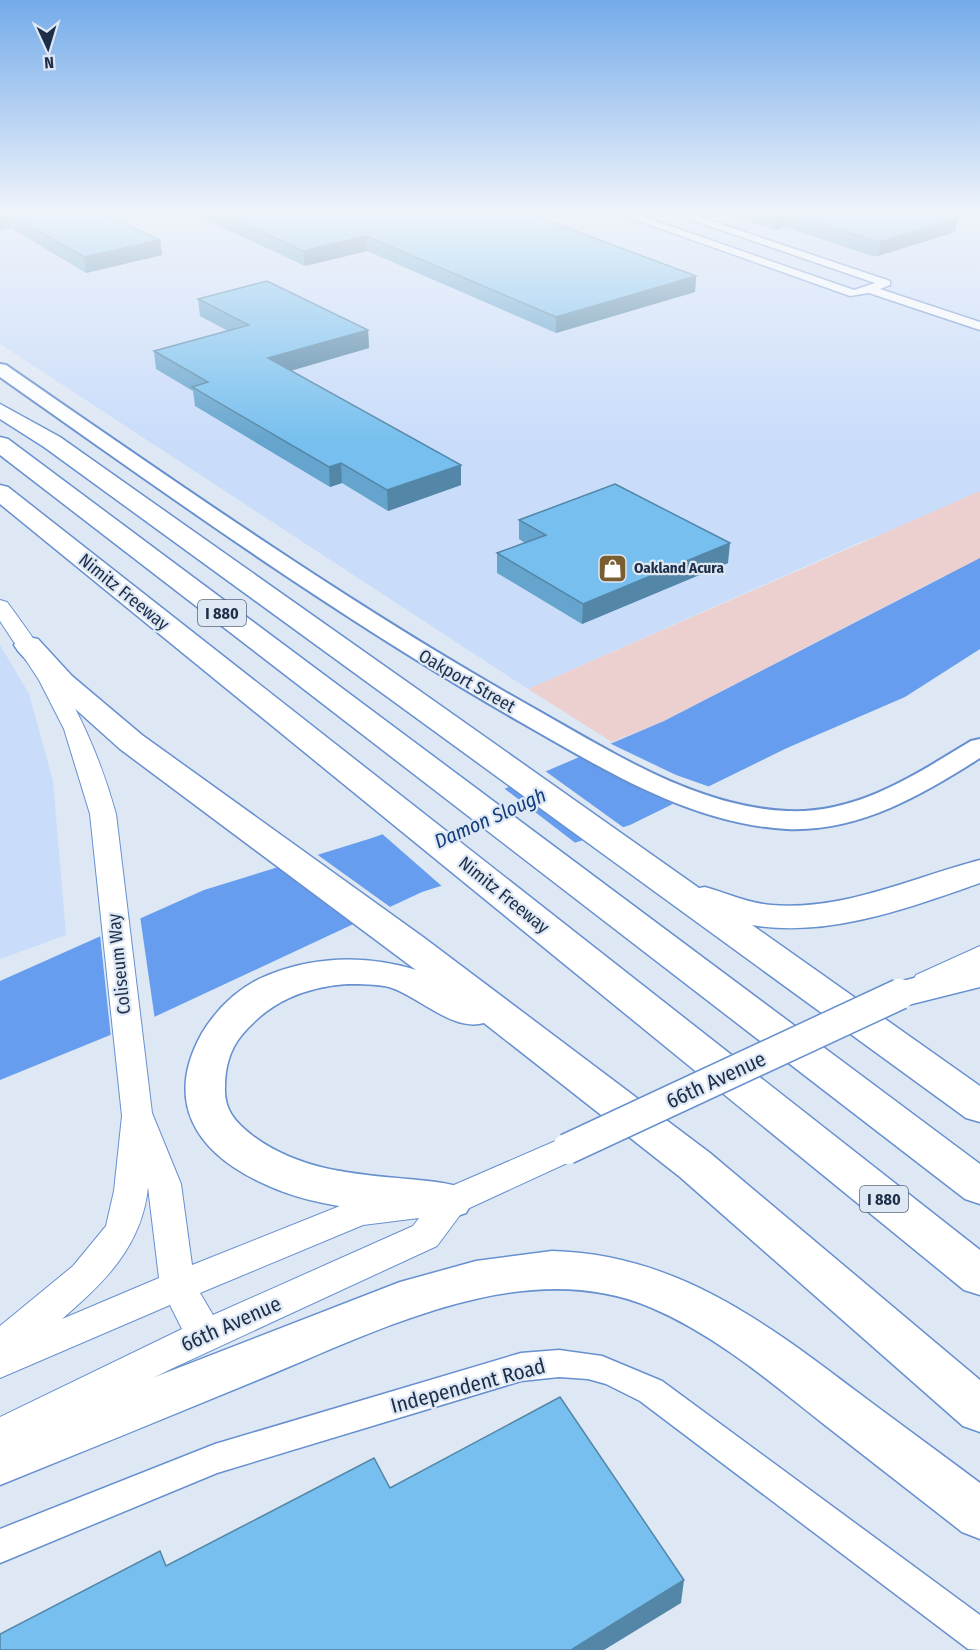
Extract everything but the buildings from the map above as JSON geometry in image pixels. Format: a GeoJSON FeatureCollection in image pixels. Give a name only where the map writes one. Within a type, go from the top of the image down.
{"type":"FeatureCollection","features":[{"type":"Feature","properties":{"kind":"highway"},"geometry":{"type":"LineString","coordinates":[[0,410],[52,442],[980,1107]]}},
{"type":"Feature","properties":{"kind":"highway","name":"I 880"},"geometry":{"type":"LineString","coordinates":[[0,444],[980,1187]]}},
{"type":"Feature","properties":{"kind":"highway","name":"Nimitz Freeway"},"geometry":{"type":"LineString","coordinates":[[0,492],[980,1276]]}},
{"type":"Feature","properties":{"kind":"highway"},"geometry":{"type":"LineString","coordinates":[[28,645],[62,682],[131,742],[410,946],[695,1165],[980,1410]]}},
{"type":"Feature","properties":{"kind":"highway"},"geometry":{"type":"LineString","coordinates":[[630,857],[716,904],[754,914],[798,917],[844,912],[897,898],[980,871]]}},
{"type":"Feature","properties":{"kind":"highway"},"geometry":{"type":"LineString","coordinates":[[451,1201],[304,1180],[278,1172],[239,1149],[210,1119],[203,1087],[209,1055],[228,1023],[257,999],[293,980],[339,972],[381,973],[419,985],[558,1058]]}},
{"type":"Feature","properties":{"kind":"highway"},"geometry":{"type":"LineString","coordinates":[[900,994],[980,974]]}},
{"type":"Feature","properties":{"kind":"highway"},"geometry":{"type":"LineString","coordinates":[[0,1461],[400,1302],[466,1280],[536,1270],[604,1275],[657,1290],[708,1315],[758,1344],[980,1514]]}},
{"type":"Feature","properties":{"kind":"main road","name":"Oakport Street"},"geometry":{"type":"LineString","coordinates":[[0,369],[363,620],[629,771],[714,805],[753,816],[787,820],[822,819],[862,812],[896,797],[980,747]]}},
{"type":"Feature","properties":{"kind":"street"},"geometry":{"type":"LineString","coordinates":[[837,288],[854,294],[872,288]]}},
{"type":"Feature","properties":{"kind":"street"},"geometry":{"type":"LineString","coordinates":[[869,289],[980,326]]}},
{"type":"Feature","properties":{"kind":"street","name":"Coliseum Way"},"geometry":{"type":"LineString","coordinates":[[0,606],[61,695],[92,769],[103,814],[136,1113],[164,1184],[178,1286],[205,1336]]}},
{"type":"Feature","properties":{"kind":"street","name":"66th Avenue"},"geometry":{"type":"LineString","coordinates":[[0,1362],[360,1212],[451,1201],[980,956]]}},
{"type":"Feature","properties":{"kind":"street"},"geometry":{"type":"LineString","coordinates":[[0,1348],[45,1312],[112,1249],[124,1227],[136,1113]]}},
{"type":"Feature","properties":{"kind":"street","name":"66th Avenue"},"geometry":{"type":"LineString","coordinates":[[0,1436],[205,1336],[425,1236],[451,1201]]}},
{"type":"Feature","properties":{"kind":"street","name":"Independent Road"},"geometry":{"type":"LineString","coordinates":[[0,1546],[215,1459],[521,1367],[566,1362],[607,1368],[651,1391],[980,1637]]}},
{"type":"Feature","properties":{"kind":"shaded area"},"geometry":{"type":"Polygon","coordinates":[[[0,288],[980,288],[980,496],[858,543],[528,689],[0,344],[0,288]]]}},
{"type":"Feature","properties":{"kind":"shaded area"},"geometry":{"type":"Polygon","coordinates":[[[980,491],[980,583],[944,576],[664,721],[612,742],[528,689],[980,491]]]}},
{"type":"Feature","properties":{"kind":"shaded area"},"geometry":{"type":"Polygon","coordinates":[[[0,645],[29,694],[53,781],[66,935],[0,959],[0,645]]]}},
{"type":"Feature","properties":{"kind":"water","name":"Damon Slough"},"geometry":{"type":"Polygon","coordinates":[[[980,558],[980,649],[905,697],[787,748],[630,825],[422,892],[152,1018],[0,1080],[0,981],[204,890],[372,838],[476,801],[664,721],[980,558]]]}},
{"type":"Feature","properties":{"kind":"pier"},"geometry":{"type":"Polygon","coordinates":[[[605,741],[676,775],[713,788],[677,806],[574,754],[605,741]]]}},
{"type":"Feature","properties":{"kind":"pier"},"geometry":{"type":"Polygon","coordinates":[[[541,768],[627,830],[592,841],[512,781],[541,768]]]}},
{"type":"Feature","properties":{"kind":"pier"},"geometry":{"type":"Polygon","coordinates":[[[501,786],[578,845],[444,888],[380,832],[501,786]]]}},
{"type":"Feature","properties":{"kind":"pier"},"geometry":{"type":"Polygon","coordinates":[[[315,853],[393,909],[360,926],[278,864],[315,853]]]}},
{"type":"Feature","properties":{"kind":"pier"},"geometry":{"type":"Polygon","coordinates":[[[140,916],[155,1020],[111,1038],[100,934],[140,916]]]}},
{"type":"Feature","properties":{"kind":"place","name":"Oakland Acura"},"geometry":{"type":"Point","coordinates":[613,568]}}]}
